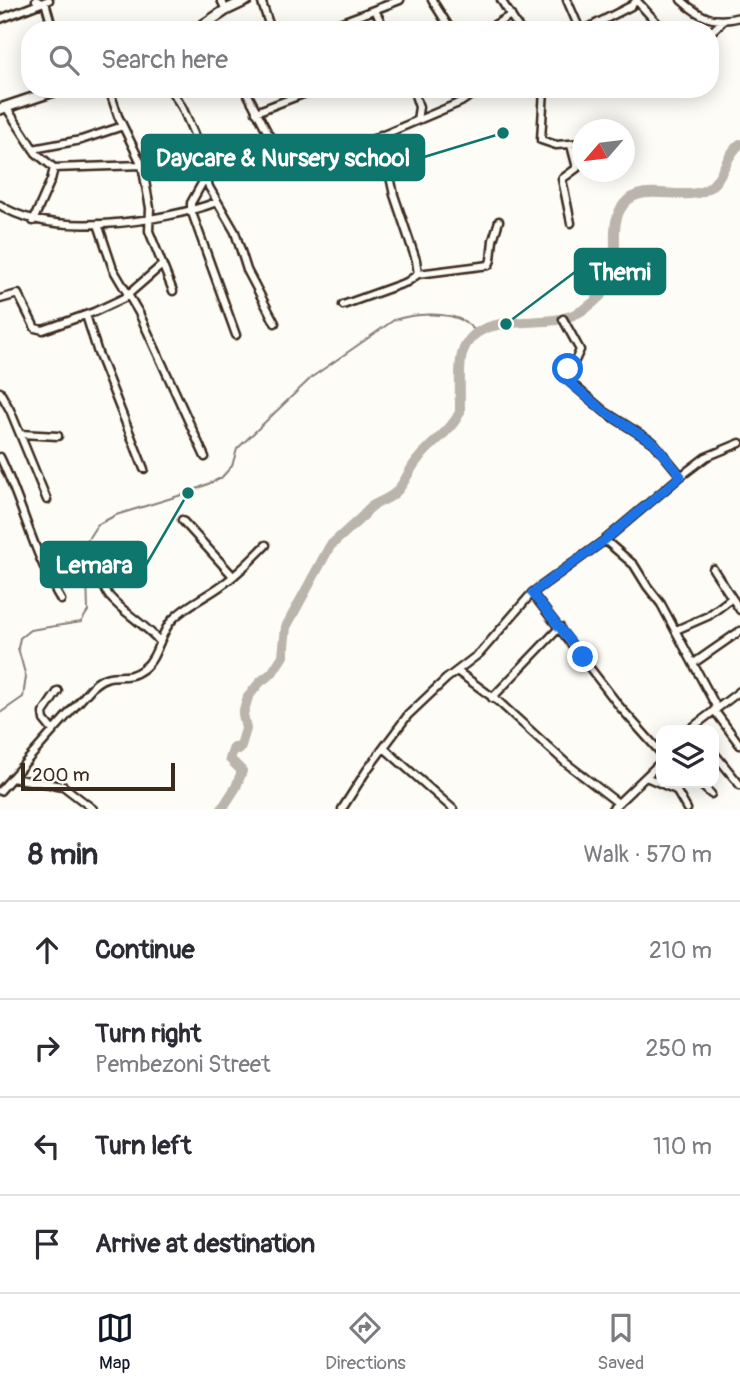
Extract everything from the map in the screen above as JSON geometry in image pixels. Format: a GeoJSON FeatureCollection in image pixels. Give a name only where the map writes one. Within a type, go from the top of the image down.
{"type":"FeatureCollection","features":[{"type":"Feature","properties":{"kind":"street"},"geometry":{"type":"LineString","coordinates":[[36,0],[41,3],[47,1]]}},
{"type":"Feature","properties":{"kind":"street"},"geometry":{"type":"LineString","coordinates":[[221,0],[226,10]]}},
{"type":"Feature","properties":{"kind":"street"},"geometry":{"type":"LineString","coordinates":[[210,21],[247,0]]}},
{"type":"Feature","properties":{"kind":"street"},"geometry":{"type":"LineString","coordinates":[[261,0],[268,21]]}},
{"type":"Feature","properties":{"kind":"street"},"geometry":{"type":"LineString","coordinates":[[345,21],[400,0]]}},
{"type":"Feature","properties":{"kind":"street"},"geometry":{"type":"LineString","coordinates":[[432,0],[445,21]]}},
{"type":"Feature","properties":{"kind":"street"},"geometry":{"type":"LineString","coordinates":[[501,0],[515,21]]}},
{"type":"Feature","properties":{"kind":"street"},"geometry":{"type":"LineString","coordinates":[[567,0],[578,21]]}},
{"type":"Feature","properties":{"kind":"street"},"geometry":{"type":"LineString","coordinates":[[600,21],[631,6],[637,0],[655,21]]}},
{"type":"Feature","properties":{"kind":"street"},"geometry":{"type":"LineString","coordinates":[[681,0],[712,21]]}},
{"type":"Feature","properties":{"kind":"street"},"geometry":{"type":"LineString","coordinates":[[0,19],[47,1]]}},
{"type":"Feature","properties":{"kind":"street"},"geometry":{"type":"LineString","coordinates":[[47,1],[51,21]]}},
{"type":"Feature","properties":{"kind":"street"},"geometry":{"type":"LineString","coordinates":[[375,10],[380,21]]}},
{"type":"Feature","properties":{"kind":"street"},"geometry":{"type":"LineString","coordinates":[[501,21],[511,15]]}},
{"type":"Feature","properties":{"kind":"street"},"geometry":{"type":"LineString","coordinates":[[719,22],[740,17]]}},
{"type":"Feature","properties":{"kind":"street"},"geometry":{"type":"LineString","coordinates":[[719,25],[722,22]]}},
{"type":"Feature","properties":{"kind":"street"},"geometry":{"type":"LineString","coordinates":[[33,98],[3,108],[33,149],[54,168],[142,165]]}},
{"type":"Feature","properties":{"kind":"street"},"geometry":{"type":"LineString","coordinates":[[112,98],[142,165],[150,208],[149,231],[173,291]]}},
{"type":"Feature","properties":{"kind":"street"},"geometry":{"type":"LineString","coordinates":[[175,98],[194,134],[205,178],[235,232],[247,270],[275,323]]}},
{"type":"Feature","properties":{"kind":"street"},"geometry":{"type":"LineString","coordinates":[[249,98],[283,162]]}},
{"type":"Feature","properties":{"kind":"street"},"geometry":{"type":"LineString","coordinates":[[256,112],[293,98]]}},
{"type":"Feature","properties":{"kind":"street"},"geometry":{"type":"LineString","coordinates":[[416,98],[419,107],[417,120]]}},
{"type":"Feature","properties":{"kind":"street"},"geometry":{"type":"LineString","coordinates":[[203,170],[335,155],[467,98]]}},
{"type":"Feature","properties":{"kind":"street"},"geometry":{"type":"LineString","coordinates":[[543,98],[541,140],[556,145],[571,145],[577,169],[562,179],[571,223]]}},
{"type":"Feature","properties":{"kind":"street"},"geometry":{"type":"LineString","coordinates":[[33,149],[63,145],[123,126]]}},
{"type":"Feature","properties":{"kind":"street"},"geometry":{"type":"LineString","coordinates":[[381,135],[388,172],[418,274]]}},
{"type":"Feature","properties":{"kind":"street"},"geometry":{"type":"LineString","coordinates":[[33,220],[54,168]]}},
{"type":"Feature","properties":{"kind":"street"},"geometry":{"type":"LineString","coordinates":[[205,178],[191,202],[191,210],[236,335]]}},
{"type":"Feature","properties":{"kind":"street"},"geometry":{"type":"LineString","coordinates":[[0,205],[33,220],[98,224],[149,218],[217,202]]}},
{"type":"Feature","properties":{"kind":"street"},"geometry":{"type":"LineString","coordinates":[[343,305],[407,282],[418,274],[489,265],[499,221]]}},
{"type":"Feature","properties":{"kind":"street"},"geometry":{"type":"LineString","coordinates":[[98,224],[113,269],[139,313],[205,457]]}},
{"type":"Feature","properties":{"kind":"street"},"geometry":{"type":"LineString","coordinates":[[0,299],[11,294],[19,295],[38,330],[86,315],[128,295],[162,265]]}},
{"type":"Feature","properties":{"kind":"street"},"geometry":{"type":"LineString","coordinates":[[86,315],[98,353],[144,469]]}},
{"type":"Feature","properties":{"kind":"street"},"geometry":{"type":"LineString","coordinates":[[563,319],[580,350],[573,365],[562,373],[565,379],[605,412],[654,443],[681,476]]}},
{"type":"Feature","properties":{"kind":"street"},"geometry":{"type":"LineString","coordinates":[[0,392],[6,400],[47,500]]}},
{"type":"Feature","properties":{"kind":"street"},"geometry":{"type":"LineString","coordinates":[[20,434],[58,436]]}},
{"type":"Feature","properties":{"kind":"street"},"geometry":{"type":"LineString","coordinates":[[342,809],[367,770],[419,703],[480,653],[532,593],[605,540],[706,457],[740,443]]}},
{"type":"Feature","properties":{"kind":"street"},"geometry":{"type":"LineString","coordinates":[[0,457],[46,573],[61,600]]}},
{"type":"Feature","properties":{"kind":"street"},"geometry":{"type":"LineString","coordinates":[[182,520],[233,576]]}},
{"type":"Feature","properties":{"kind":"street"},"geometry":{"type":"LineString","coordinates":[[605,540],[637,568],[676,630],[715,709],[740,745]]}},
{"type":"Feature","properties":{"kind":"street"},"geometry":{"type":"LineString","coordinates":[[0,791],[99,680],[111,675],[129,677],[144,668],[166,628],[177,615],[233,576],[266,545]]}},
{"type":"Feature","properties":{"kind":"street"},"geometry":{"type":"LineString","coordinates":[[713,569],[740,610]]}},
{"type":"Feature","properties":{"kind":"street"},"geometry":{"type":"LineString","coordinates":[[96,573],[103,581],[109,596],[160,642]]}},
{"type":"Feature","properties":{"kind":"street"},"geometry":{"type":"LineString","coordinates":[[532,593],[620,707],[656,747]]}},
{"type":"Feature","properties":{"kind":"street"},"geometry":{"type":"LineString","coordinates":[[676,630],[708,616],[732,598]]}},
{"type":"Feature","properties":{"kind":"street"},"geometry":{"type":"LineString","coordinates":[[492,698],[560,627]]}},
{"type":"Feature","properties":{"kind":"street"},"geometry":{"type":"LineString","coordinates":[[694,663],[740,631]]}},
{"type":"Feature","properties":{"kind":"street"},"geometry":{"type":"LineString","coordinates":[[457,671],[618,803]]}},
{"type":"Feature","properties":{"kind":"street"},"geometry":{"type":"LineString","coordinates":[[53,731],[44,720],[43,713],[58,691]]}},
{"type":"Feature","properties":{"kind":"street"},"geometry":{"type":"LineString","coordinates":[[696,725],[740,691]]}},
{"type":"Feature","properties":{"kind":"street"},"geometry":{"type":"LineString","coordinates":[[384,748],[453,809]]}},
{"type":"Feature","properties":{"kind":"street"},"geometry":{"type":"LineString","coordinates":[[719,759],[740,785]]}},
{"type":"Feature","properties":{"kind":"street"},"geometry":{"type":"LineString","coordinates":[[612,809],[656,767]]}},
{"type":"Feature","properties":{"kind":"street"},"geometry":{"type":"LineString","coordinates":[[646,777],[676,790],[687,809]]}},
{"type":"Feature","properties":{"kind":"street"},"geometry":{"type":"LineString","coordinates":[[11,778],[63,786],[93,809]]}},
{"type":"Feature","properties":{"kind":"street"},"geometry":{"type":"LineString","coordinates":[[704,788],[711,794]]}},
{"type":"Feature","properties":{"kind":"waterway"},"geometry":{"type":"LineString","coordinates":[[222,809],[236,787],[242,771],[230,759],[234,747],[240,749],[246,729],[243,714],[248,697],[260,682],[272,673],[283,656],[286,627],[330,546],[370,508],[398,490],[418,459],[456,420],[460,412],[460,365],[466,344],[475,334],[487,328],[517,322],[561,319],[590,305],[605,290],[612,277],[615,226],[624,204],[631,197],[640,194],[692,194],[709,188],[740,144]]}},
{"type":"Feature","properties":{"kind":"waterway"},"geometry":{"type":"LineString","coordinates":[[0,713],[23,697],[26,677],[18,648],[20,638],[30,630],[81,622],[88,611],[86,542],[97,525],[116,515],[188,493],[221,478],[232,466],[237,449],[312,377],[394,320],[419,315],[448,316],[464,321],[477,332]]}},
{"type":"Feature","properties":{"kind":"place","name":"Daycare & Nursery school"},"geometry":{"type":"Point","coordinates":[503,133]}},
{"type":"Feature","properties":{"kind":"place","name":"Themi"},"geometry":{"type":"Point","coordinates":[506,324]}},
{"type":"Feature","properties":{"kind":"place","name":"Lemara"},"geometry":{"type":"Point","coordinates":[188,493]}},
{"type":"Feature","properties":{"kind":"route"},"geometry":{"type":"LineString","coordinates":[[568,369],[562,373],[565,379],[605,412],[654,443],[681,476],[605,540],[532,593],[583,657]]}}]}
